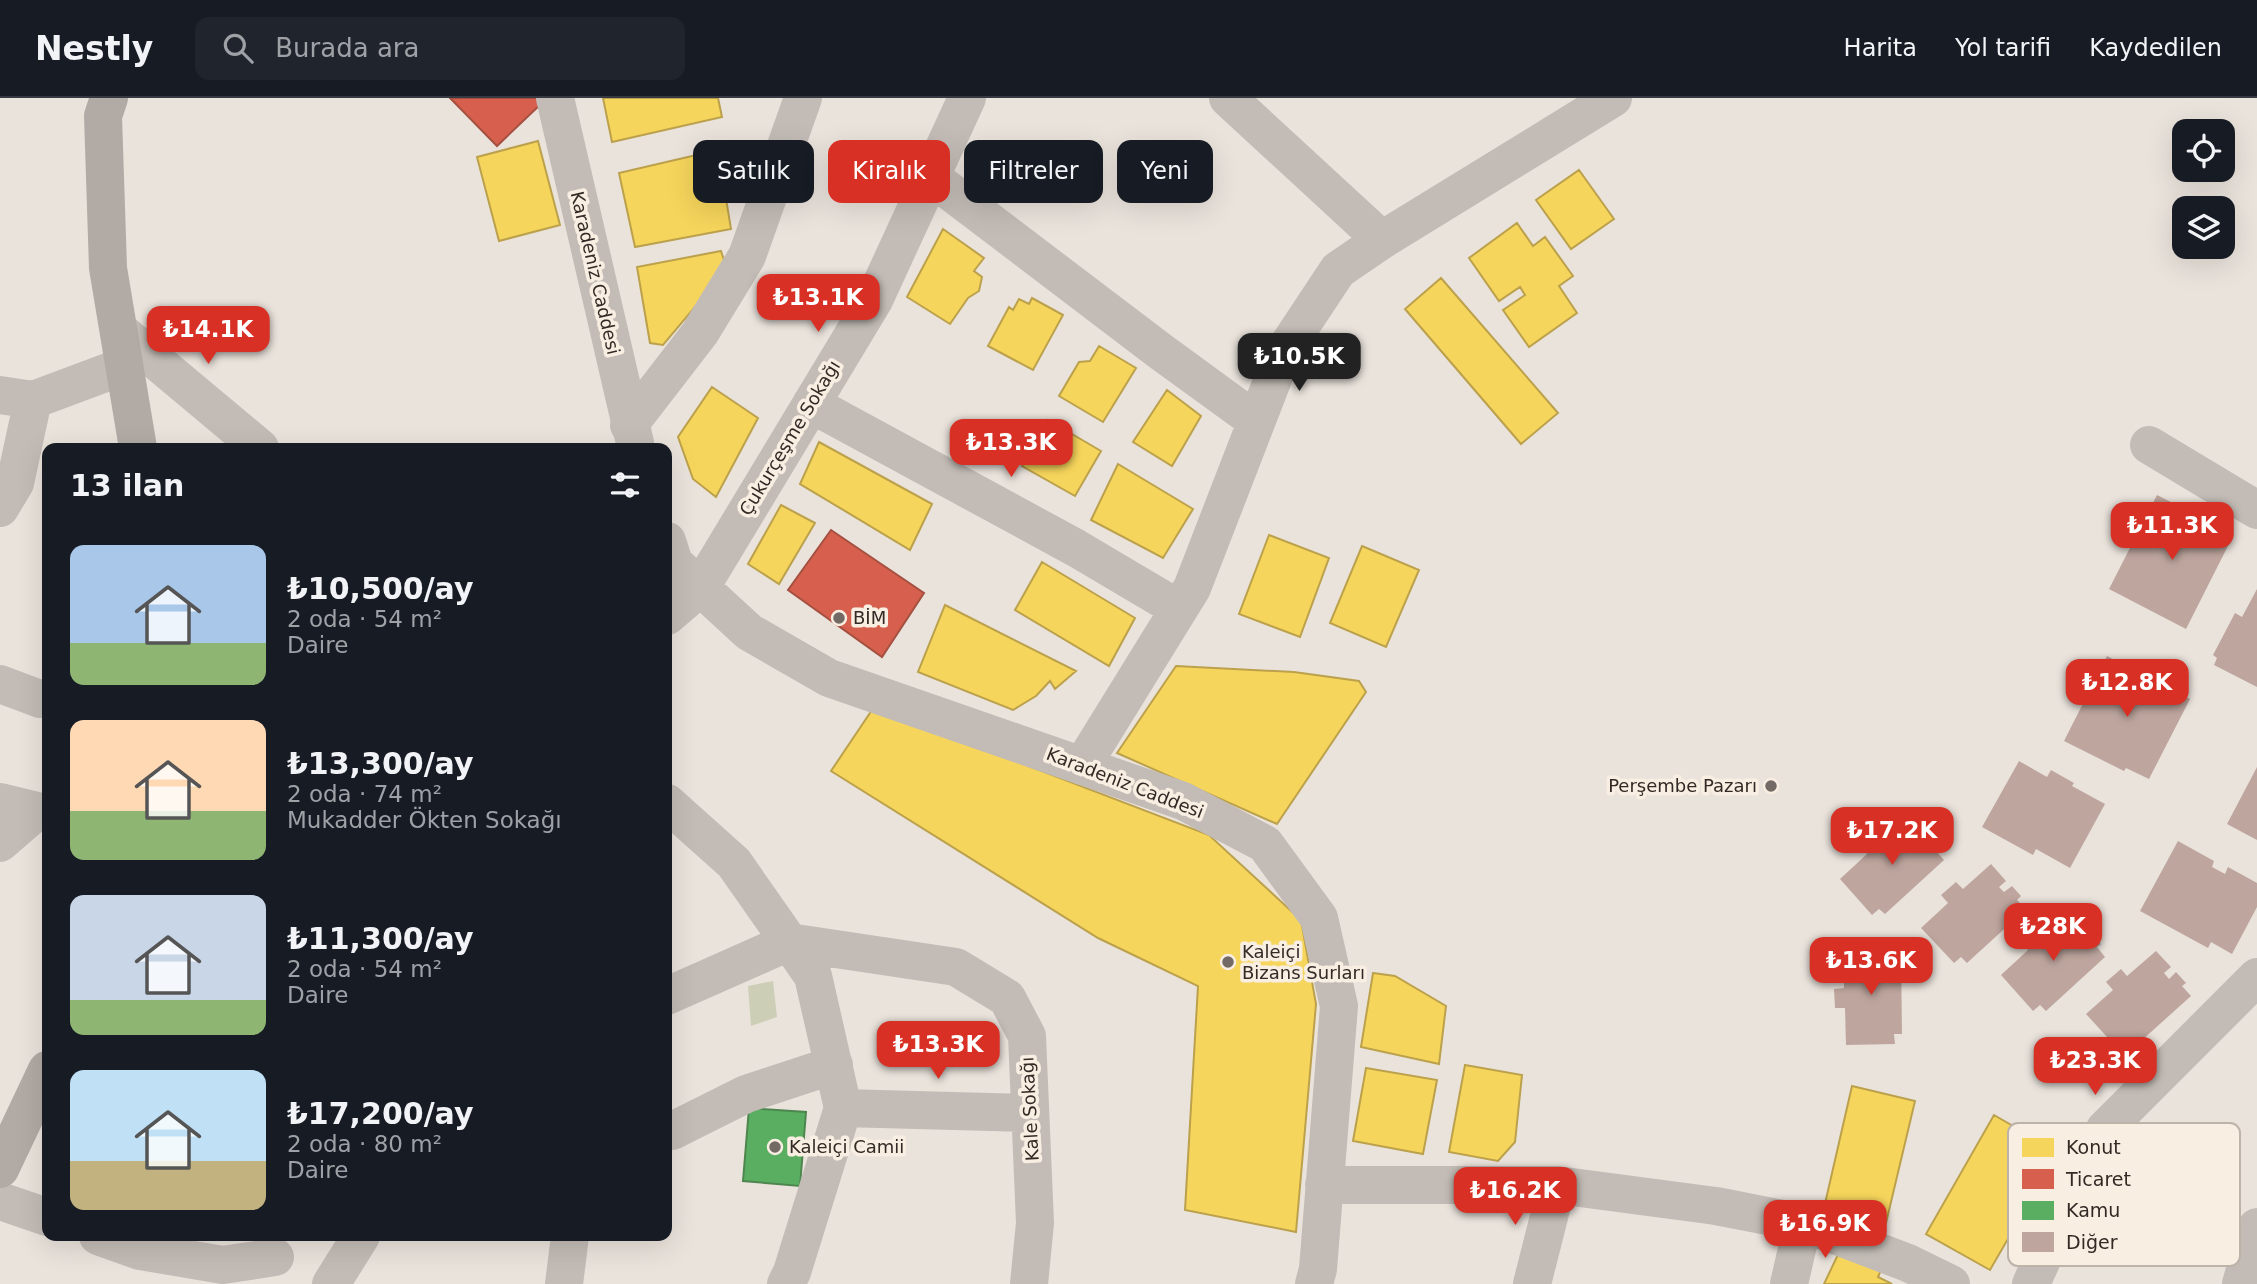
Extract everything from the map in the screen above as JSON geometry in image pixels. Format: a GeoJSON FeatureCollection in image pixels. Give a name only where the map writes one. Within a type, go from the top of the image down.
{"type":"FeatureCollection","features":[{"type":"Feature","properties":{"kind":"main road"},"geometry":{"type":"LineString","coordinates":[[105,104],[108,268],[137,443]]}},
{"type":"Feature","properties":{"kind":"main road"},"geometry":{"type":"LineString","coordinates":[[0,1169],[11,1116],[42,1076]]}},
{"type":"Feature","properties":{"kind":"street","name":"Karadeniz Caddesi"},"geometry":{"type":"LineString","coordinates":[[555,98],[633,437]]}},
{"type":"Feature","properties":{"kind":"street"},"geometry":{"type":"LineString","coordinates":[[633,437],[747,256],[803,98]]}},
{"type":"Feature","properties":{"kind":"street","name":"Çukurçeşme Sokağı"},"geometry":{"type":"LineString","coordinates":[[948,140],[967,98]]}},
{"type":"Feature","properties":{"kind":"street"},"geometry":{"type":"LineString","coordinates":[[1228,98],[1382,240]]}},
{"type":"Feature","properties":{"kind":"street"},"geometry":{"type":"LineString","coordinates":[[1082,765],[1192,588],[1283,353],[1338,270],[1561,110],[1613,98]]}},
{"type":"Feature","properties":{"kind":"street"},"geometry":{"type":"LineString","coordinates":[[950,191],[1256,421]]}},
{"type":"Feature","properties":{"kind":"street","name":"Çukurçeşme Sokağı"},"geometry":{"type":"LineString","coordinates":[[672,612],[701,587],[874,300],[919,203]]}},
{"type":"Feature","properties":{"kind":"street"},"geometry":{"type":"LineString","coordinates":[[0,508],[15,482],[17,397],[122,348],[253,443]]}},
{"type":"Feature","properties":{"kind":"street"},"geometry":{"type":"LineString","coordinates":[[811,404],[1064,541],[1179,609]]}},
{"type":"Feature","properties":{"kind":"street"},"geometry":{"type":"LineString","coordinates":[[2149,445],[2257,510]]}},
{"type":"Feature","properties":{"kind":"street","name":"Karadeniz Caddesi"},"geometry":{"type":"LineString","coordinates":[[672,557],[674,563],[749,632],[829,678],[1183,801],[1265,844],[1319,918],[1339,1006],[1318,1269],[1314,1284]]}},
{"type":"Feature","properties":{"kind":"street"},"geometry":{"type":"LineString","coordinates":[[0,684],[40,699]]}},
{"type":"Feature","properties":{"kind":"street"},"geometry":{"type":"LineString","coordinates":[[0,802],[37,811],[0,843]]}},
{"type":"Feature","properties":{"kind":"street"},"geometry":{"type":"LineString","coordinates":[[672,807],[734,863],[814,976],[843,1108],[786,1284]]}},
{"type":"Feature","properties":{"kind":"street"},"geometry":{"type":"LineString","coordinates":[[672,994],[789,942]]}},
{"type":"Feature","properties":{"kind":"street","name":"Kale Sokağı"},"geometry":{"type":"LineString","coordinates":[[789,942],[956,967],[1007,998],[1027,1036],[1035,1223],[1029,1284]]}},
{"type":"Feature","properties":{"kind":"street"},"geometry":{"type":"LineString","coordinates":[[2111,1123],[2257,977]]}},
{"type":"Feature","properties":{"kind":"street"},"geometry":{"type":"LineString","coordinates":[[672,1124],[746,1094],[834,1065]]}},
{"type":"Feature","properties":{"kind":"street"},"geometry":{"type":"LineString","coordinates":[[843,1108],[1030,1113]]}},
{"type":"Feature","properties":{"kind":"street"},"geometry":{"type":"LineString","coordinates":[[1325,1185],[1556,1185],[1716,1206],[1803,1223],[1908,1263],[1951,1284]]}},
{"type":"Feature","properties":{"kind":"street"},"geometry":{"type":"LineString","coordinates":[[1532,1284],[1556,1185]]}},
{"type":"Feature","properties":{"kind":"street"},"geometry":{"type":"LineString","coordinates":[[0,1201],[42,1215]]}},
{"type":"Feature","properties":{"kind":"street"},"geometry":{"type":"LineString","coordinates":[[1789,1284],[1803,1223]]}},
{"type":"Feature","properties":{"kind":"street"},"geometry":{"type":"LineString","coordinates":[[2241,1284],[2257,1227]]}},
{"type":"Feature","properties":{"kind":"street"},"geometry":{"type":"LineString","coordinates":[[331,1284],[358,1241]]}},
{"type":"Feature","properties":{"kind":"street"},"geometry":{"type":"LineString","coordinates":[[564,1284],[569,1241]]}},
{"type":"Feature","properties":{"kind":"street"},"geometry":{"type":"LineString","coordinates":[[141,1243],[223,1265],[275,1259]]}},
{"type":"Feature","properties":{"kind":"street"},"geometry":{"type":"LineString","coordinates":[[2031,1284],[2039,1266]]}},
{"type":"Feature","properties":{"kind":"green space"},"geometry":{"type":"Polygon","coordinates":[[[773,981],[777,1017],[751,1026],[748,986],[773,981]]]}},
{"type":"Feature","properties":{"kind":"building: Konut"},"geometry":{"type":"Polygon","coordinates":[[[603,98],[718,98],[722,117],[612,142],[603,98]]]}},
{"type":"Feature","properties":{"kind":"building: Konut"},"geometry":{"type":"Polygon","coordinates":[[[538,141],[560,225],[499,241],[477,157],[538,141]]]}},
{"type":"Feature","properties":{"kind":"building: Konut"},"geometry":{"type":"Polygon","coordinates":[[[693,156],[693,203],[727,203],[731,229],[635,247],[619,173],[693,156]]]}},
{"type":"Feature","properties":{"kind":"building: Konut"},"geometry":{"type":"Polygon","coordinates":[[[1579,170],[1614,219],[1571,249],[1536,200],[1579,170]]]}},
{"type":"Feature","properties":{"kind":"building: Konut"},"geometry":{"type":"Polygon","coordinates":[[[1517,223],[1533,246],[1545,237],[1573,276],[1559,286],[1577,313],[1529,347],[1503,310],[1525,295],[1520,287],[1499,301],[1469,258],[1517,223]]]}},
{"type":"Feature","properties":{"kind":"building: Konut"},"geometry":{"type":"Polygon","coordinates":[[[943,229],[984,258],[974,271],[982,277],[979,291],[968,298],[950,324],[907,297],[943,229]]]}},
{"type":"Feature","properties":{"kind":"building: Konut"},"geometry":{"type":"Polygon","coordinates":[[[721,251],[727,269],[663,345],[650,343],[637,267],[721,251]]]}},
{"type":"Feature","properties":{"kind":"building: Konut"},"geometry":{"type":"Polygon","coordinates":[[[1441,278],[1558,413],[1521,444],[1405,309],[1441,278]]]}},
{"type":"Feature","properties":{"kind":"building: Konut"},"geometry":{"type":"Polygon","coordinates":[[[1032,298],[1063,315],[1033,370],[988,346],[1009,307],[1013,310],[1019,299],[1029,304],[1032,298]]]}},
{"type":"Feature","properties":{"kind":"building: Konut"},"geometry":{"type":"Polygon","coordinates":[[[1099,346],[1136,368],[1103,422],[1059,396],[1079,362],[1090,361],[1099,346]]]}},
{"type":"Feature","properties":{"kind":"building: Konut"},"geometry":{"type":"Polygon","coordinates":[[[712,387],[758,418],[716,497],[693,479],[678,437],[712,387]]]}},
{"type":"Feature","properties":{"kind":"building: Konut"},"geometry":{"type":"Polygon","coordinates":[[[1167,390],[1201,416],[1172,466],[1133,442],[1167,390]]]}},
{"type":"Feature","properties":{"kind":"building: Konut"},"geometry":{"type":"Polygon","coordinates":[[[1048,420],[1101,451],[1075,496],[1022,466],[1048,420]]]}},
{"type":"Feature","properties":{"kind":"building: Konut"},"geometry":{"type":"Polygon","coordinates":[[[819,442],[932,504],[910,550],[800,484],[819,442]]]}},
{"type":"Feature","properties":{"kind":"building: Konut"},"geometry":{"type":"Polygon","coordinates":[[[1118,464],[1193,509],[1163,558],[1091,520],[1118,464]]]}},
{"type":"Feature","properties":{"kind":"building: Konut"},"geometry":{"type":"Polygon","coordinates":[[[781,505],[815,523],[779,584],[748,564],[781,505]]]}},
{"type":"Feature","properties":{"kind":"building: Konut"},"geometry":{"type":"Polygon","coordinates":[[[1269,535],[1329,558],[1300,637],[1239,614],[1269,535]]]}},
{"type":"Feature","properties":{"kind":"building: Konut"},"geometry":{"type":"Polygon","coordinates":[[[1362,546],[1419,570],[1386,647],[1330,623],[1362,546]]]}},
{"type":"Feature","properties":{"kind":"building: Konut"},"geometry":{"type":"Polygon","coordinates":[[[1042,562],[1135,618],[1109,666],[1015,610],[1042,562]]]}},
{"type":"Feature","properties":{"kind":"building: Konut"},"geometry":{"type":"Polygon","coordinates":[[[945,605],[1076,671],[1055,689],[1050,681],[1036,696],[1013,710],[918,672],[945,605]]]}},
{"type":"Feature","properties":{"kind":"building: Konut"},"geometry":{"type":"Polygon","coordinates":[[[1176,666],[1294,672],[1359,681],[1366,692],[1277,824],[1117,753],[1176,666]]]}},
{"type":"Feature","properties":{"kind":"building: Konut","name":"Kaleiçi Bizans Surları"},"geometry":{"type":"Polygon","coordinates":[[[874,707],[1209,835],[1301,920],[1316,1004],[1296,1232],[1185,1210],[1198,986],[1098,938],[831,771],[874,707]]]}},
{"type":"Feature","properties":{"kind":"building: Konut"},"geometry":{"type":"Polygon","coordinates":[[[1373,973],[1395,976],[1446,1006],[1439,1064],[1361,1047],[1373,973]]]}},
{"type":"Feature","properties":{"kind":"building: Konut"},"geometry":{"type":"Polygon","coordinates":[[[1465,1065],[1522,1075],[1515,1142],[1498,1161],[1449,1152],[1465,1065]]]}},
{"type":"Feature","properties":{"kind":"building: Konut"},"geometry":{"type":"Polygon","coordinates":[[[1366,1068],[1437,1080],[1423,1154],[1353,1141],[1366,1068]]]}},
{"type":"Feature","properties":{"kind":"building: Konut"},"geometry":{"type":"Polygon","coordinates":[[[1852,1086],[1915,1101],[1886,1223],[1824,1208],[1852,1086]]]}},
{"type":"Feature","properties":{"kind":"building: Konut"},"geometry":{"type":"Polygon","coordinates":[[[1994,1115],[2008,1123],[2008,1239],[1990,1270],[1926,1234],[1994,1115]]]}},
{"type":"Feature","properties":{"kind":"building: Konut"},"geometry":{"type":"Polygon","coordinates":[[[1843,1244],[1882,1268],[1878,1277],[1892,1284],[1824,1284],[1843,1244]]]}},
{"type":"Feature","properties":{"kind":"building: Ticaret"},"geometry":{"type":"Polygon","coordinates":[[[450,98],[537,98],[542,103],[497,146],[450,98]]]}},
{"type":"Feature","properties":{"kind":"building: Ticaret"},"geometry":{"type":"Polygon","coordinates":[[[831,530],[924,593],[882,657],[788,590],[831,530]]]}},
{"type":"Feature","properties":{"kind":"building: Kamu","name":"Kaleiçi Camii"},"geometry":{"type":"Polygon","coordinates":[[[749,1108],[806,1112],[800,1186],[743,1181],[749,1108]]]}},
{"type":"Feature","properties":{"kind":"building: Diğer"},"geometry":{"type":"Polygon","coordinates":[[[2157,495],[2234,534],[2186,629],[2109,589],[2157,495]]]}},
{"type":"Feature","properties":{"kind":"building: Diğer"},"geometry":{"type":"Polygon","coordinates":[[[2257,589],[2257,687],[2214,665],[2217,658],[2213,655],[2235,613],[2242,617],[2257,589]]]}},
{"type":"Feature","properties":{"kind":"building: Diğer"},"geometry":{"type":"Polygon","coordinates":[[[2107,656],[2190,699],[2149,779],[2126,768],[2124,771],[2064,741],[2107,656]]]}},
{"type":"Feature","properties":{"kind":"building: Diğer"},"geometry":{"type":"Polygon","coordinates":[[[2019,761],[2047,777],[2051,770],[2074,783],[2072,786],[2105,804],[2070,868],[2036,849],[2033,855],[1982,827],[2019,761]]]}},
{"type":"Feature","properties":{"kind":"building: Diğer"},"geometry":{"type":"Polygon","coordinates":[[[2257,767],[2257,840],[2227,824],[2257,767]]]}},
{"type":"Feature","properties":{"kind":"building: Diğer"},"geometry":{"type":"Polygon","coordinates":[[[1909,815],[1924,831],[1917,838],[1922,844],[1930,837],[1939,847],[1936,851],[1944,860],[1885,914],[1879,909],[1872,915],[1840,879],[1867,854],[1860,846],[1874,833],[1881,840],[1909,815]]]}},
{"type":"Feature","properties":{"kind":"building: Diğer"},"geometry":{"type":"Polygon","coordinates":[[[2178,841],[2214,861],[2212,867],[2225,874],[2228,867],[2257,883],[2257,907],[2232,954],[2211,942],[2208,948],[2140,911],[2178,841]]]}},
{"type":"Feature","properties":{"kind":"building: Diğer"},"geometry":{"type":"Polygon","coordinates":[[[1991,864],[2006,881],[1999,887],[2004,892],[2012,886],[2021,896],[2017,900],[2026,909],[1967,963],[1961,957],[1954,963],[1921,928],[1948,903],[1941,895],[1956,882],[1963,889],[1991,864]]]}},
{"type":"Feature","properties":{"kind":"building: Diğer"},"geometry":{"type":"Polygon","coordinates":[[[2071,911],[2086,928],[2078,934],[2084,940],[2091,933],[2101,944],[2097,947],[2105,957],[2046,1011],[2040,1005],[2033,1011],[2001,975],[2028,950],[2021,943],[2036,929],[2043,937],[2071,911]]]}},
{"type":"Feature","properties":{"kind":"building: Diğer"},"geometry":{"type":"Polygon","coordinates":[[[1874,949],[1887,949],[1888,954],[1901,954],[1902,1034],[1894,1034],[1895,1044],[1846,1045],[1845,1008],[1835,1008],[1834,989],[1844,988],[1844,950],[1866,950],[1866,959],[1874,959],[1874,949]]]}},
{"type":"Feature","properties":{"kind":"building: Diğer"},"geometry":{"type":"Polygon","coordinates":[[[2156,951],[2171,967],[2164,973],[2169,979],[2176,972],[2186,983],[2182,986],[2191,996],[2131,1050],[2126,1044],[2119,1050],[2086,1014],[2113,990],[2106,982],[2121,969],[2127,976],[2156,951]]]}},
{"type":"Feature","properties":{"kind":"place","name":"BİM"},"geometry":{"type":"Point","coordinates":[839,618]}},
{"type":"Feature","properties":{"kind":"place","name":"Perşembe Pazarı"},"geometry":{"type":"Point","coordinates":[1771,786]}},
{"type":"Feature","properties":{"kind":"place","name":"Kaleiçi Bizans Surları"},"geometry":{"type":"Point","coordinates":[1228,962]}},
{"type":"Feature","properties":{"kind":"place","name":"Kaleiçi Camii"},"geometry":{"type":"Point","coordinates":[775,1147]}}]}
